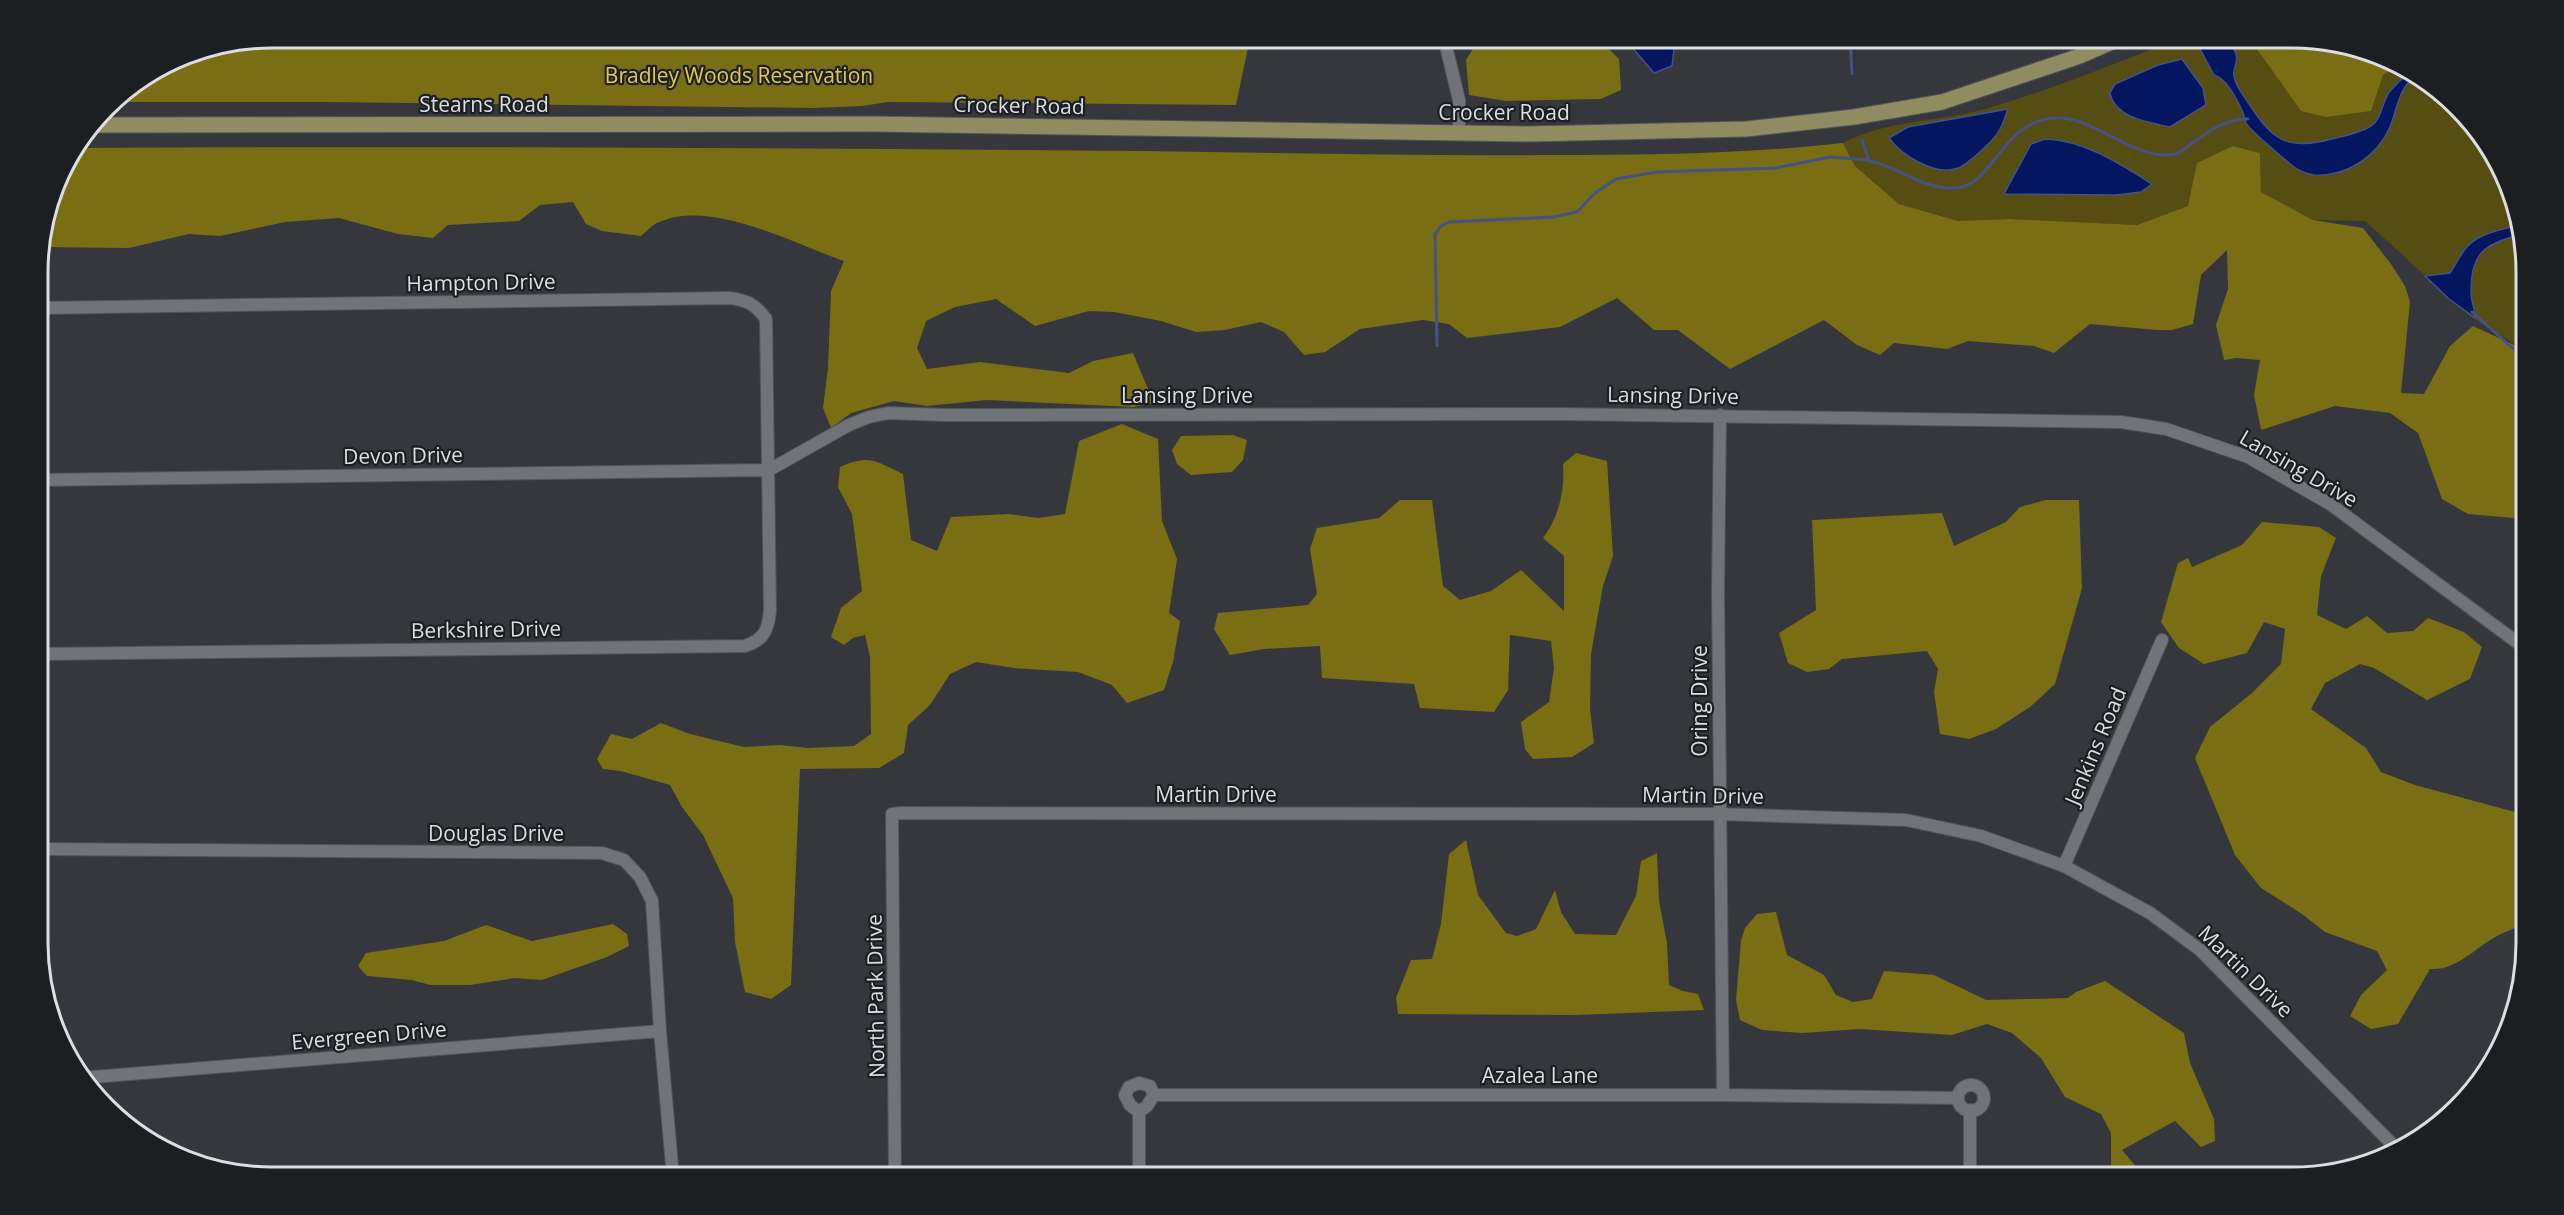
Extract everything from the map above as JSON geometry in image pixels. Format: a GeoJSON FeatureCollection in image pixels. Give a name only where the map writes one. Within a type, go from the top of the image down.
{"type":"FeatureCollection","features":[{"type":"Feature","properties":{"kind":"main road","name":"Crocker Road"},"geometry":{"type":"LineString","coordinates":[[874,123],[1530,134],[1746,129],[1854,117],[1942,102],[2098,48]]}},
{"type":"Feature","properties":{"kind":"main road","name":"Stearns Road"},"geometry":{"type":"LineString","coordinates":[[103,125],[874,123]]}},
{"type":"Feature","properties":{"kind":"street"},"geometry":{"type":"LineString","coordinates":[[1446,48],[1459,100],[1459,133]]}},
{"type":"Feature","properties":{"kind":"street","name":"Hampton Drive"},"geometry":{"type":"LineString","coordinates":[[48,308],[729,298],[744,300],[755,305],[766,319],[769,470]]}},
{"type":"Feature","properties":{"kind":"street","name":"Lansing Drive"},"geometry":{"type":"LineString","coordinates":[[769,470],[849,425],[888,413],[1720,415],[2121,422],[2166,429],[2248,457],[2323,500],[2516,642]]}},
{"type":"Feature","properties":{"kind":"street","name":"Oring Drive"},"geometry":{"type":"LineString","coordinates":[[1720,415],[1719,814],[1723,1095]]}},
{"type":"Feature","properties":{"kind":"street","name":"Devon Drive"},"geometry":{"type":"LineString","coordinates":[[48,480],[769,470]]}},
{"type":"Feature","properties":{"kind":"street","name":"Berkshire Drive"},"geometry":{"type":"LineString","coordinates":[[48,654],[745,645],[758,642],[768,627],[769,470]]}},
{"type":"Feature","properties":{"kind":"street","name":"Jenkins Road"},"geometry":{"type":"LineString","coordinates":[[2064,866],[2162,640]]}},
{"type":"Feature","properties":{"kind":"street","name":"Martin Drive"},"geometry":{"type":"LineString","coordinates":[[892,814],[1719,814],[1906,820],[1981,836],[2064,866],[2150,913],[2200,950],[2392,1144]]}},
{"type":"Feature","properties":{"kind":"street","name":"North Park Drive"},"geometry":{"type":"LineString","coordinates":[[892,814],[895,1167]]}},
{"type":"Feature","properties":{"kind":"street","name":"Douglas Drive"},"geometry":{"type":"LineString","coordinates":[[48,849],[602,854],[624,860],[640,877],[652,901],[660,1031],[672,1167]]}},
{"type":"Feature","properties":{"kind":"street","name":"Evergreen Drive"},"geometry":{"type":"LineString","coordinates":[[93,1077],[660,1031]]}},
{"type":"Feature","properties":{"kind":"street","name":"Azalea Lane"},"geometry":{"type":"LineString","coordinates":[[1138,1112],[1126,1099],[1130,1086],[1139,1083],[1150,1086],[1154,1095],[1723,1095],[1958,1098]]}},
{"type":"Feature","properties":{"kind":"street"},"geometry":{"type":"LineString","coordinates":[[1972,1085],[1980,1089],[1983,1097],[1981,1105],[1970,1110],[1960,1105],[1958,1098],[1964,1087],[1972,1085]]}},
{"type":"Feature","properties":{"kind":"street"},"geometry":{"type":"LineString","coordinates":[[1139,1167],[1138,1112],[1147,1106],[1154,1095]]}},
{"type":"Feature","properties":{"kind":"street"},"geometry":{"type":"LineString","coordinates":[[1970,1110],[1970,1167]]}},
{"type":"Feature","properties":{"kind":"shaded area"},"geometry":{"type":"Polygon","coordinates":[[[1633,48],[1673,48],[1672,66],[1654,73],[1633,48]]]}},
{"type":"Feature","properties":{"kind":"shaded area"},"geometry":{"type":"Polygon","coordinates":[[[2156,48],[2256,48],[2301,111],[2371,110],[2383,75],[2390,71],[2404,78],[2428,94],[2460,124],[2478,147],[2499,186],[2512,228],[2516,257],[2516,345],[2470,316],[2365,221],[2313,220],[2261,192],[2260,153],[2233,146],[2188,206],[2137,225],[2009,219],[1958,221],[1899,204],[1855,166],[1843,143],[1877,130],[1985,109],[2060,85],[2156,48]]]}},
{"type":"Feature","properties":{"kind":"shaded area"},"geometry":{"type":"Polygon","coordinates":[[[2233,48],[2237,57],[2235,80],[2240,91],[2274,135],[2293,143],[2317,142],[2352,134],[2371,126],[2375,123],[2390,91],[2403,78],[2410,82],[2399,98],[2384,138],[2369,156],[2338,173],[2312,175],[2293,166],[2246,123],[2234,95],[2223,80],[2214,75],[2200,49],[2233,48]]]}},
{"type":"Feature","properties":{"kind":"shaded area"},"geometry":{"type":"Polygon","coordinates":[[[2182,59],[2203,88],[2206,105],[2170,127],[2134,118],[2118,108],[2113,101],[2110,93],[2115,84],[2158,65],[2182,59]]]}},
{"type":"Feature","properties":{"kind":"shaded area"},"geometry":{"type":"Polygon","coordinates":[[[2008,109],[1996,135],[1974,157],[1958,168],[1940,170],[1920,163],[1902,151],[1889,138],[1908,127],[2008,109]]]}},
{"type":"Feature","properties":{"kind":"shaded area"},"geometry":{"type":"Polygon","coordinates":[[[2045,139],[2059,140],[2088,148],[2152,184],[2141,192],[2116,195],[2004,194],[2031,144],[2045,139]]]}},
{"type":"Feature","properties":{"kind":"shaded area"},"geometry":{"type":"Polygon","coordinates":[[[2512,227],[2513,237],[2489,246],[2477,259],[2471,294],[2474,317],[2449,299],[2425,276],[2450,273],[2471,243],[2484,235],[2512,227]]]}},
{"type":"Feature","properties":{"kind":"green space","name":"Bradley Woods Reservation"},"geometry":{"type":"Polygon","coordinates":[[[257,48],[1248,48],[1236,105],[888,102],[862,106],[814,108],[126,102],[147,86],[186,65],[228,52],[257,48]]]}},
{"type":"Feature","properties":{"kind":"green space"},"geometry":{"type":"Polygon","coordinates":[[[1608,48],[1619,59],[1621,90],[1601,99],[1506,101],[1469,95],[1466,60],[1473,49],[1608,48]]]}},
{"type":"Feature","properties":{"kind":"green space"},"geometry":{"type":"Polygon","coordinates":[[[2256,48],[2307,48],[2336,52],[2390,71],[2383,75],[2371,111],[2326,117],[2301,111],[2256,48]]]}},
{"type":"Feature","properties":{"kind":"green space"},"geometry":{"type":"Polygon","coordinates":[[[1843,143],[1855,166],[1899,204],[1958,221],[2009,219],[2137,225],[2188,206],[2197,163],[2233,146],[2260,153],[2261,192],[2313,220],[2363,228],[2405,286],[2410,302],[2401,393],[2424,394],[2450,346],[2473,326],[2516,346],[2516,518],[2468,514],[2442,499],[2418,433],[2390,413],[2335,406],[2261,430],[2254,395],[2260,360],[2237,358],[2224,360],[2216,325],[2228,289],[2227,250],[2201,275],[2193,324],[2172,330],[2090,324],[2054,353],[2034,346],[1968,341],[1947,349],[1894,343],[1880,355],[1857,345],[1824,320],[1730,369],[1678,330],[1654,330],[1617,298],[1560,327],[1467,338],[1449,324],[1423,320],[1360,329],[1325,352],[1304,355],[1284,332],[1261,322],[1225,330],[1196,332],[1161,321],[1114,312],[1089,311],[1035,326],[996,299],[955,307],[926,321],[917,348],[927,369],[980,362],[1069,373],[1093,361],[1133,353],[1154,403],[1134,407],[987,400],[927,406],[894,401],[851,413],[831,428],[823,408],[828,368],[831,291],[844,261],[776,234],[724,219],[699,216],[676,217],[655,224],[641,236],[602,231],[586,224],[573,202],[540,205],[519,221],[448,225],[433,238],[398,234],[339,218],[285,222],[220,236],[189,234],[129,248],[49,247],[52,228],[65,186],[85,148],[743,148],[1500,155],[1624,155],[1770,150],[1843,143]]]}},
{"type":"Feature","properties":{"kind":"green space"},"geometry":{"type":"Polygon","coordinates":[[[1122,424],[1158,439],[1162,521],[1177,559],[1169,613],[1180,621],[1173,662],[1164,690],[1127,703],[1112,685],[1078,672],[1014,668],[976,662],[950,674],[930,705],[908,725],[904,753],[879,768],[800,769],[791,985],[771,999],[745,992],[735,942],[733,898],[703,835],[682,807],[670,785],[621,771],[603,769],[597,759],[611,734],[632,739],[661,723],[690,734],[744,747],[854,746],[871,734],[870,657],[865,635],[853,638],[844,645],[831,637],[841,608],[862,591],[852,514],[838,487],[840,467],[866,460],[903,474],[911,540],[937,551],[951,517],[1008,514],[1038,518],[1065,514],[1079,441],[1122,424]]]}},
{"type":"Feature","properties":{"kind":"green space"},"geometry":{"type":"Polygon","coordinates":[[[1233,435],[1247,440],[1243,460],[1232,472],[1191,475],[1177,464],[1172,450],[1181,436],[1233,435]]]}},
{"type":"Feature","properties":{"kind":"green space"},"geometry":{"type":"Polygon","coordinates":[[[1576,453],[1607,461],[1613,556],[1603,586],[1591,654],[1590,709],[1594,743],[1572,757],[1533,759],[1525,749],[1521,722],[1549,702],[1554,668],[1551,641],[1510,635],[1508,690],[1494,712],[1420,708],[1414,684],[1322,678],[1320,646],[1264,649],[1230,655],[1214,629],[1218,613],[1308,605],[1317,594],[1310,549],[1317,528],[1379,518],[1400,500],[1432,500],[1443,586],[1460,600],[1491,591],[1521,570],[1564,611],[1564,556],[1543,538],[1549,530],[1560,503],[1563,464],[1576,453]]]}},
{"type":"Feature","properties":{"kind":"green space"},"geometry":{"type":"Polygon","coordinates":[[[2046,500],[2079,500],[2082,588],[2055,684],[2030,707],[1996,729],[1969,739],[1940,734],[1934,692],[1938,669],[1927,651],[1842,659],[1829,669],[1807,672],[1788,663],[1779,633],[1816,610],[1812,520],[1942,513],[1954,546],[2006,522],[2020,507],[2046,500]]]}},
{"type":"Feature","properties":{"kind":"green space"},"geometry":{"type":"Polygon","coordinates":[[[2262,522],[2319,527],[2336,538],[2321,576],[2317,615],[2346,629],[2367,616],[2387,633],[2413,631],[2428,618],[2464,632],[2482,647],[2470,679],[2427,700],[2374,668],[2360,664],[2325,683],[2311,709],[2366,748],[2381,772],[2415,785],[2516,812],[2516,928],[2497,936],[2457,963],[2439,969],[2430,969],[2398,1024],[2371,1029],[2350,1016],[2361,995],[2387,970],[2377,951],[2325,932],[2302,914],[2261,888],[2235,855],[2195,758],[2210,727],[2252,693],[2281,664],[2285,629],[2264,622],[2247,653],[2204,664],[2179,648],[2161,622],[2178,563],[2188,558],[2192,567],[2242,545],[2262,522]]]}},
{"type":"Feature","properties":{"kind":"green space"},"geometry":{"type":"Polygon","coordinates":[[[1466,840],[1478,895],[1506,933],[1517,936],[1536,929],[1555,890],[1561,912],[1575,934],[1616,935],[1636,896],[1641,861],[1657,853],[1659,901],[1667,943],[1669,985],[1698,994],[1704,1010],[1576,1015],[1398,1014],[1396,998],[1411,960],[1432,959],[1441,924],[1449,854],[1466,840]]]}},
{"type":"Feature","properties":{"kind":"green space"},"geometry":{"type":"Polygon","coordinates":[[[1776,912],[1787,955],[1824,975],[1836,995],[1853,1002],[1872,999],[1884,971],[1934,975],[1986,1000],[2068,998],[2076,992],[2105,981],[2184,1033],[2190,1063],[2214,1119],[2215,1141],[2201,1147],[2175,1121],[2122,1150],[2136,1167],[2111,1167],[2111,1133],[2101,1114],[2065,1097],[2041,1058],[2012,1033],[1987,1024],[1952,1035],[1860,1029],[1802,1033],[1762,1030],[1740,1020],[1736,1000],[1741,940],[1745,928],[1757,914],[1776,912]]]}},
{"type":"Feature","properties":{"kind":"green space"},"geometry":{"type":"Polygon","coordinates":[[[613,924],[627,934],[629,946],[607,957],[542,980],[514,978],[470,985],[430,985],[412,980],[367,976],[358,966],[366,953],[444,941],[486,925],[532,941],[613,924]]]}},
{"type":"Feature","properties":{"kind":"waterway"},"geometry":{"type":"LineString","coordinates":[[1851,48],[1852,74]]}},
{"type":"Feature","properties":{"kind":"waterway"},"geometry":{"type":"LineString","coordinates":[[1862,140],[1869,161],[1921,182],[1943,188],[1955,188],[1969,184],[1980,176],[2012,139],[2025,128],[2040,120],[2060,118],[2074,120],[2132,146],[2161,155],[2176,154],[2225,123],[2248,119]]}},
{"type":"Feature","properties":{"kind":"waterway"},"geometry":{"type":"LineString","coordinates":[[1437,346],[1435,234],[1441,226],[1449,222],[1553,217],[1577,212],[1595,193],[1616,179],[1657,172],[1776,168],[1830,157],[1869,160]]}},
{"type":"Feature","properties":{"kind":"waterway"},"geometry":{"type":"LineString","coordinates":[[2472,312],[2516,351]]}}]}
